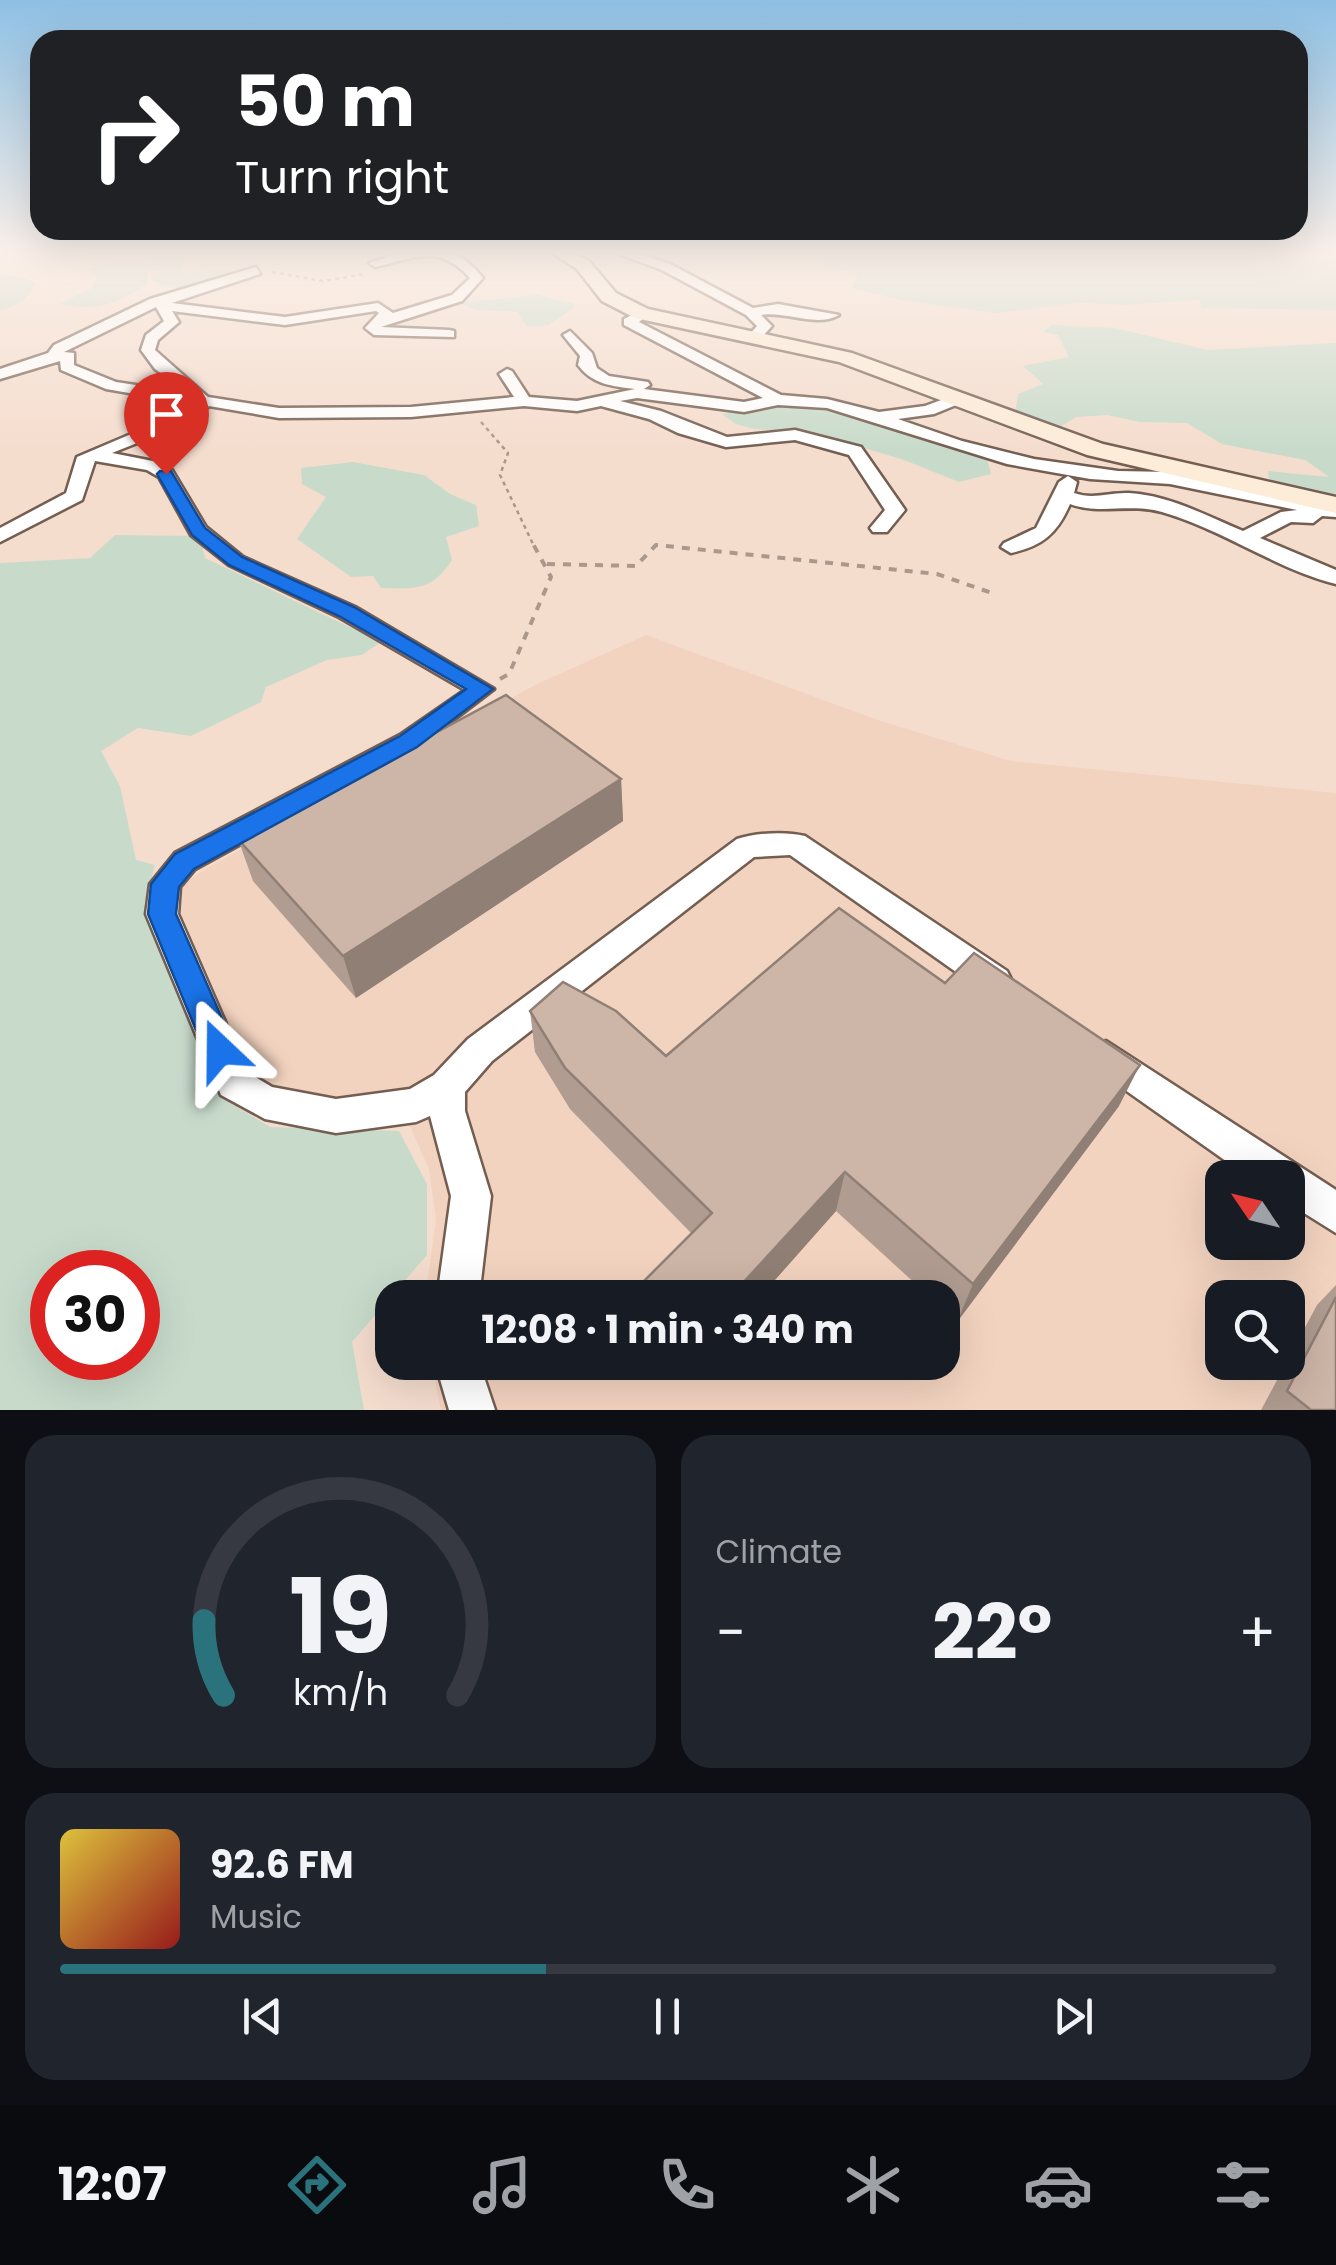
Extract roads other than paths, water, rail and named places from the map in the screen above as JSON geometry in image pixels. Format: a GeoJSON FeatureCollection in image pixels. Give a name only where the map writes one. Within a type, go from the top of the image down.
{"type":"FeatureCollection","features":[{"type":"Feature","properties":{"kind":"street"},"geometry":{"type":"LineString","coordinates":[[53,356],[59,348],[120,318]]}},
{"type":"Feature","properties":{"kind":"street"},"geometry":{"type":"LineString","coordinates":[[169,318],[172,322],[151,338],[148,350],[154,362],[199,394],[204,402]]}},
{"type":"Feature","properties":{"kind":"street"},"geometry":{"type":"LineString","coordinates":[[265,318],[285,321],[306,318]]}},
{"type":"Feature","properties":{"kind":"street"},"geometry":{"type":"LineString","coordinates":[[382,318],[372,328],[379,332],[449,334]]}},
{"type":"Feature","properties":{"kind":"street"},"geometry":{"type":"LineString","coordinates":[[380,321],[391,318]]}},
{"type":"Feature","properties":{"kind":"street"},"geometry":{"type":"LineString","coordinates":[[635,318],[628,322],[778,400]]}},
{"type":"Feature","properties":{"kind":"street"},"geometry":{"type":"LineString","coordinates":[[661,318],[845,357],[1096,450],[1334,507]]}},
{"type":"Feature","properties":{"kind":"street"},"geometry":{"type":"LineString","coordinates":[[754,337],[765,326],[757,318]]}},
{"type":"Feature","properties":{"kind":"street"},"geometry":{"type":"LineString","coordinates":[[570,334],[587,356],[586,365],[592,375],[600,380],[638,384],[652,393]]}},
{"type":"Feature","properties":{"kind":"street"},"geometry":{"type":"LineString","coordinates":[[0,374],[53,356],[69,356],[66,367],[112,386],[279,414],[411,412],[524,401],[576,406],[652,393],[744,407],[778,400],[842,404],[999,458],[1170,478],[1334,507]]}},
{"type":"Feature","properties":{"kind":"street"},"geometry":{"type":"LineString","coordinates":[[507,374],[524,401]]}},
{"type":"Feature","properties":{"kind":"street"},"geometry":{"type":"LineString","coordinates":[[880,416],[928,411],[960,398]]}},
{"type":"Feature","properties":{"kind":"street"},"geometry":{"type":"LineString","coordinates":[[0,536],[75,496],[83,461],[92,455],[189,416],[204,402]]}},
{"type":"Feature","properties":{"kind":"street"},"geometry":{"type":"LineString","coordinates":[[602,402],[655,415],[726,442],[795,435],[855,451],[894,510],[880,528]]}},
{"type":"Feature","properties":{"kind":"street"},"geometry":{"type":"LineString","coordinates":[[92,455],[152,466],[166,474],[198,531],[236,561],[346,612],[482,689],[409,741],[184,862],[165,884],[162,914],[234,1084],[264,1102],[336,1116],[416,1105],[448,1087],[480,1050],[747,846],[794,844],[1023,1000]]}},
{"type":"Feature","properties":{"kind":"street"},"geometry":{"type":"LineString","coordinates":[[1012,547],[1028,544],[1045,532],[1062,508],[1072,468]]}},
{"type":"Feature","properties":{"kind":"street"},"geometry":{"type":"LineString","coordinates":[[1064,496],[1088,504],[1129,499],[1172,508],[1336,578]]}},
{"type":"Feature","properties":{"kind":"street"},"geometry":{"type":"LineString","coordinates":[[1247,538],[1288,516],[1329,518],[1334,507]]}},
{"type":"Feature","properties":{"kind":"street"},"geometry":{"type":"LineString","coordinates":[[1072,1033],[1257,1160]]}},
{"type":"Feature","properties":{"kind":"street"},"geometry":{"type":"LineString","coordinates":[[448,1087],[446,1111],[471,1196],[460,1280]]}},
{"type":"Feature","properties":{"kind":"street"},"geometry":{"type":"LineString","coordinates":[[1305,1193],[1336,1214]]}},
{"type":"Feature","properties":{"kind":"street"},"geometry":{"type":"LineString","coordinates":[[463,1380],[472,1410]]}}]}
